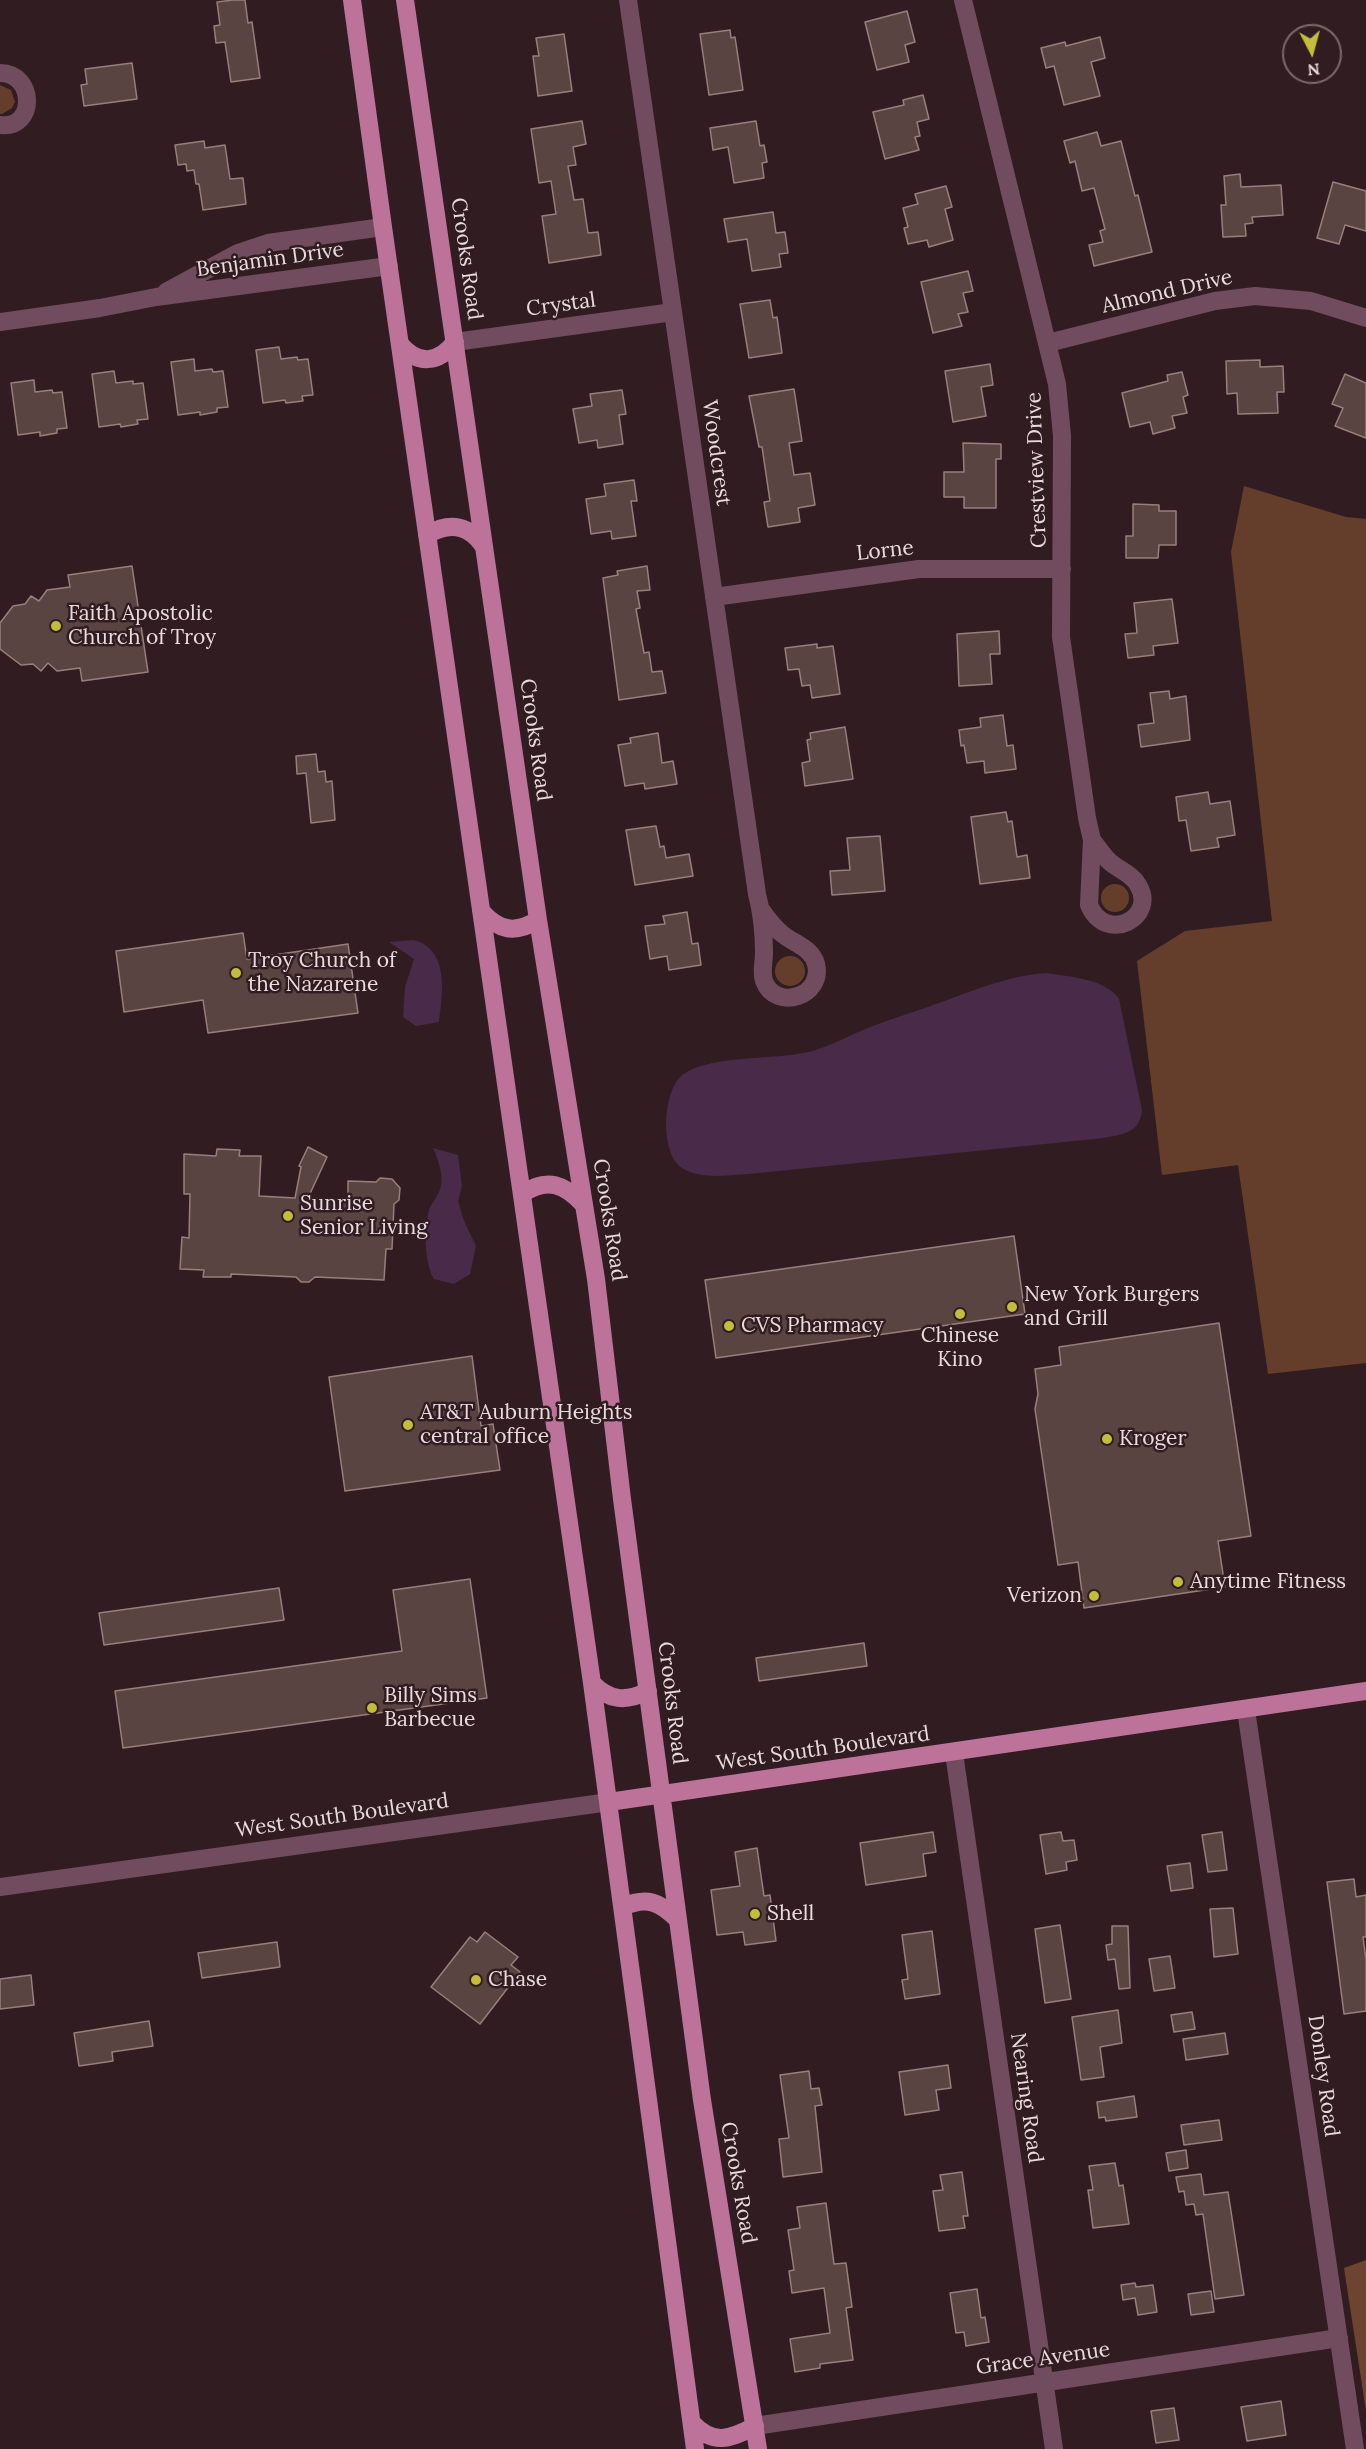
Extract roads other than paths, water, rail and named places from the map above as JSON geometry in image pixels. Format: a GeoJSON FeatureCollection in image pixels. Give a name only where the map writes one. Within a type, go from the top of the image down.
{"type":"FeatureCollection","features":[{"type":"Feature","properties":{"kind":"main road"},"geometry":{"type":"LineString","coordinates":[[352,0],[382,227],[624,1907],[695,2449]]}},
{"type":"Feature","properties":{"kind":"main road","name":"Crooks Road"},"geometry":{"type":"LineString","coordinates":[[405,0],[538,920],[584,1205],[611,1392],[622,1499],[702,2100],[758,2449]]}},
{"type":"Feature","properties":{"kind":"main road"},"geometry":{"type":"LineString","coordinates":[[400,344],[408,353],[417,358],[430,359],[447,353],[455,342]]}},
{"type":"Feature","properties":{"kind":"main road"},"geometry":{"type":"LineString","coordinates":[[427,535],[447,526],[458,526],[468,529],[477,536],[484,547]]}},
{"type":"Feature","properties":{"kind":"main road"},"geometry":{"type":"LineString","coordinates":[[481,911],[491,922],[503,928],[517,929],[538,920]]}},
{"type":"Feature","properties":{"kind":"main road"},"geometry":{"type":"LineString","coordinates":[[522,1194],[532,1188],[553,1185],[565,1187],[584,1205]]}},
{"type":"Feature","properties":{"kind":"main road"},"geometry":{"type":"LineString","coordinates":[[592,1683],[602,1693],[613,1698],[625,1699],[648,1691]]}},
{"type":"Feature","properties":{"kind":"main road","name":"West South Boulevard"},"geometry":{"type":"LineString","coordinates":[[609,1802],[1366,1691]]}},
{"type":"Feature","properties":{"kind":"main road"},"geometry":{"type":"LineString","coordinates":[[624,1907],[643,1900],[656,1902],[664,1906],[677,1919]]}},
{"type":"Feature","properties":{"kind":"main road"},"geometry":{"type":"LineString","coordinates":[[692,2422],[702,2434],[715,2438],[737,2436],[755,2426]]}},
{"type":"Feature","properties":{"kind":"street","name":"Woodcrest"},"geometry":{"type":"LineString","coordinates":[[628,0],[757,894],[762,911],[764,980],[773,993],[780,997],[796,998],[804,994],[816,981],[817,971],[813,956],[780,933],[762,911]]}},
{"type":"Feature","properties":{"kind":"street","name":"Crestview Drive"},"geometry":{"type":"LineString","coordinates":[[963,0],[1057,384],[1061,427],[1061,637],[1086,818],[1092,840]]}},
{"type":"Feature","properties":{"kind":"street"},"geometry":{"type":"LineString","coordinates":[[0,73],[17,77],[26,87],[29,99],[26,112],[18,122],[0,125]]}},
{"type":"Feature","properties":{"kind":"street","name":"Benjamin Drive"},"geometry":{"type":"LineString","coordinates":[[156,297],[238,253],[268,243],[382,227]]}},
{"type":"Feature","properties":{"kind":"street","name":"Benjamin Drive"},"geometry":{"type":"LineString","coordinates":[[0,322],[100,308],[156,297],[389,266]]}},
{"type":"Feature","properties":{"kind":"street","name":"Almond Drive"},"geometry":{"type":"LineString","coordinates":[[1048,343],[1215,301],[1245,297],[1296,298],[1366,318]]}},
{"type":"Feature","properties":{"kind":"street","name":"Crystal"},"geometry":{"type":"LineString","coordinates":[[455,342],[673,312]]}},
{"type":"Feature","properties":{"kind":"street","name":"Lorne"},"geometry":{"type":"LineString","coordinates":[[714,597],[919,569],[1062,569]]}},
{"type":"Feature","properties":{"kind":"street","name":"Donley Road"},"geometry":{"type":"LineString","coordinates":[[1246,1710],[1355,2449]]}},
{"type":"Feature","properties":{"kind":"street","name":"Nearing Road"},"geometry":{"type":"LineString","coordinates":[[954,1753],[1054,2449]]}},
{"type":"Feature","properties":{"kind":"street","name":"West South Boulevard"},"geometry":{"type":"LineString","coordinates":[[0,1887],[609,1802]]}},
{"type":"Feature","properties":{"kind":"street","name":"Grace Avenue"},"geometry":{"type":"LineString","coordinates":[[755,2426],[1339,2338]]}},
{"type":"Feature","properties":{"kind":"place","name":"Faith Apostolic Church of Troy"},"geometry":{"type":"Point","coordinates":[56,626]}},
{"type":"Feature","properties":{"kind":"place","name":"Troy Church of the Nazarene"},"geometry":{"type":"Point","coordinates":[236,973]}},
{"type":"Feature","properties":{"kind":"place","name":"Sunrise Senior Living"},"geometry":{"type":"Point","coordinates":[288,1216]}},
{"type":"Feature","properties":{"kind":"place","name":"New York Burgers and Grill"},"geometry":{"type":"Point","coordinates":[1012,1307]}},
{"type":"Feature","properties":{"kind":"place","name":"Chinese Kino"},"geometry":{"type":"Point","coordinates":[960,1314]}},
{"type":"Feature","properties":{"kind":"place","name":"CVS Pharmacy"},"geometry":{"type":"Point","coordinates":[729,1326]}},
{"type":"Feature","properties":{"kind":"place","name":"AT&T Auburn Heights central office"},"geometry":{"type":"Point","coordinates":[408,1425]}},
{"type":"Feature","properties":{"kind":"place","name":"Kroger"},"geometry":{"type":"Point","coordinates":[1107,1439]}},
{"type":"Feature","properties":{"kind":"place","name":"Anytime Fitness"},"geometry":{"type":"Point","coordinates":[1178,1582]}},
{"type":"Feature","properties":{"kind":"place","name":"Verizon"},"geometry":{"type":"Point","coordinates":[1094,1596]}},
{"type":"Feature","properties":{"kind":"place","name":"Billy Sims Barbecue"},"geometry":{"type":"Point","coordinates":[372,1708]}},
{"type":"Feature","properties":{"kind":"place","name":"Shell"},"geometry":{"type":"Point","coordinates":[755,1914]}},
{"type":"Feature","properties":{"kind":"place","name":"Chase"},"geometry":{"type":"Point","coordinates":[476,1980]}}]}
